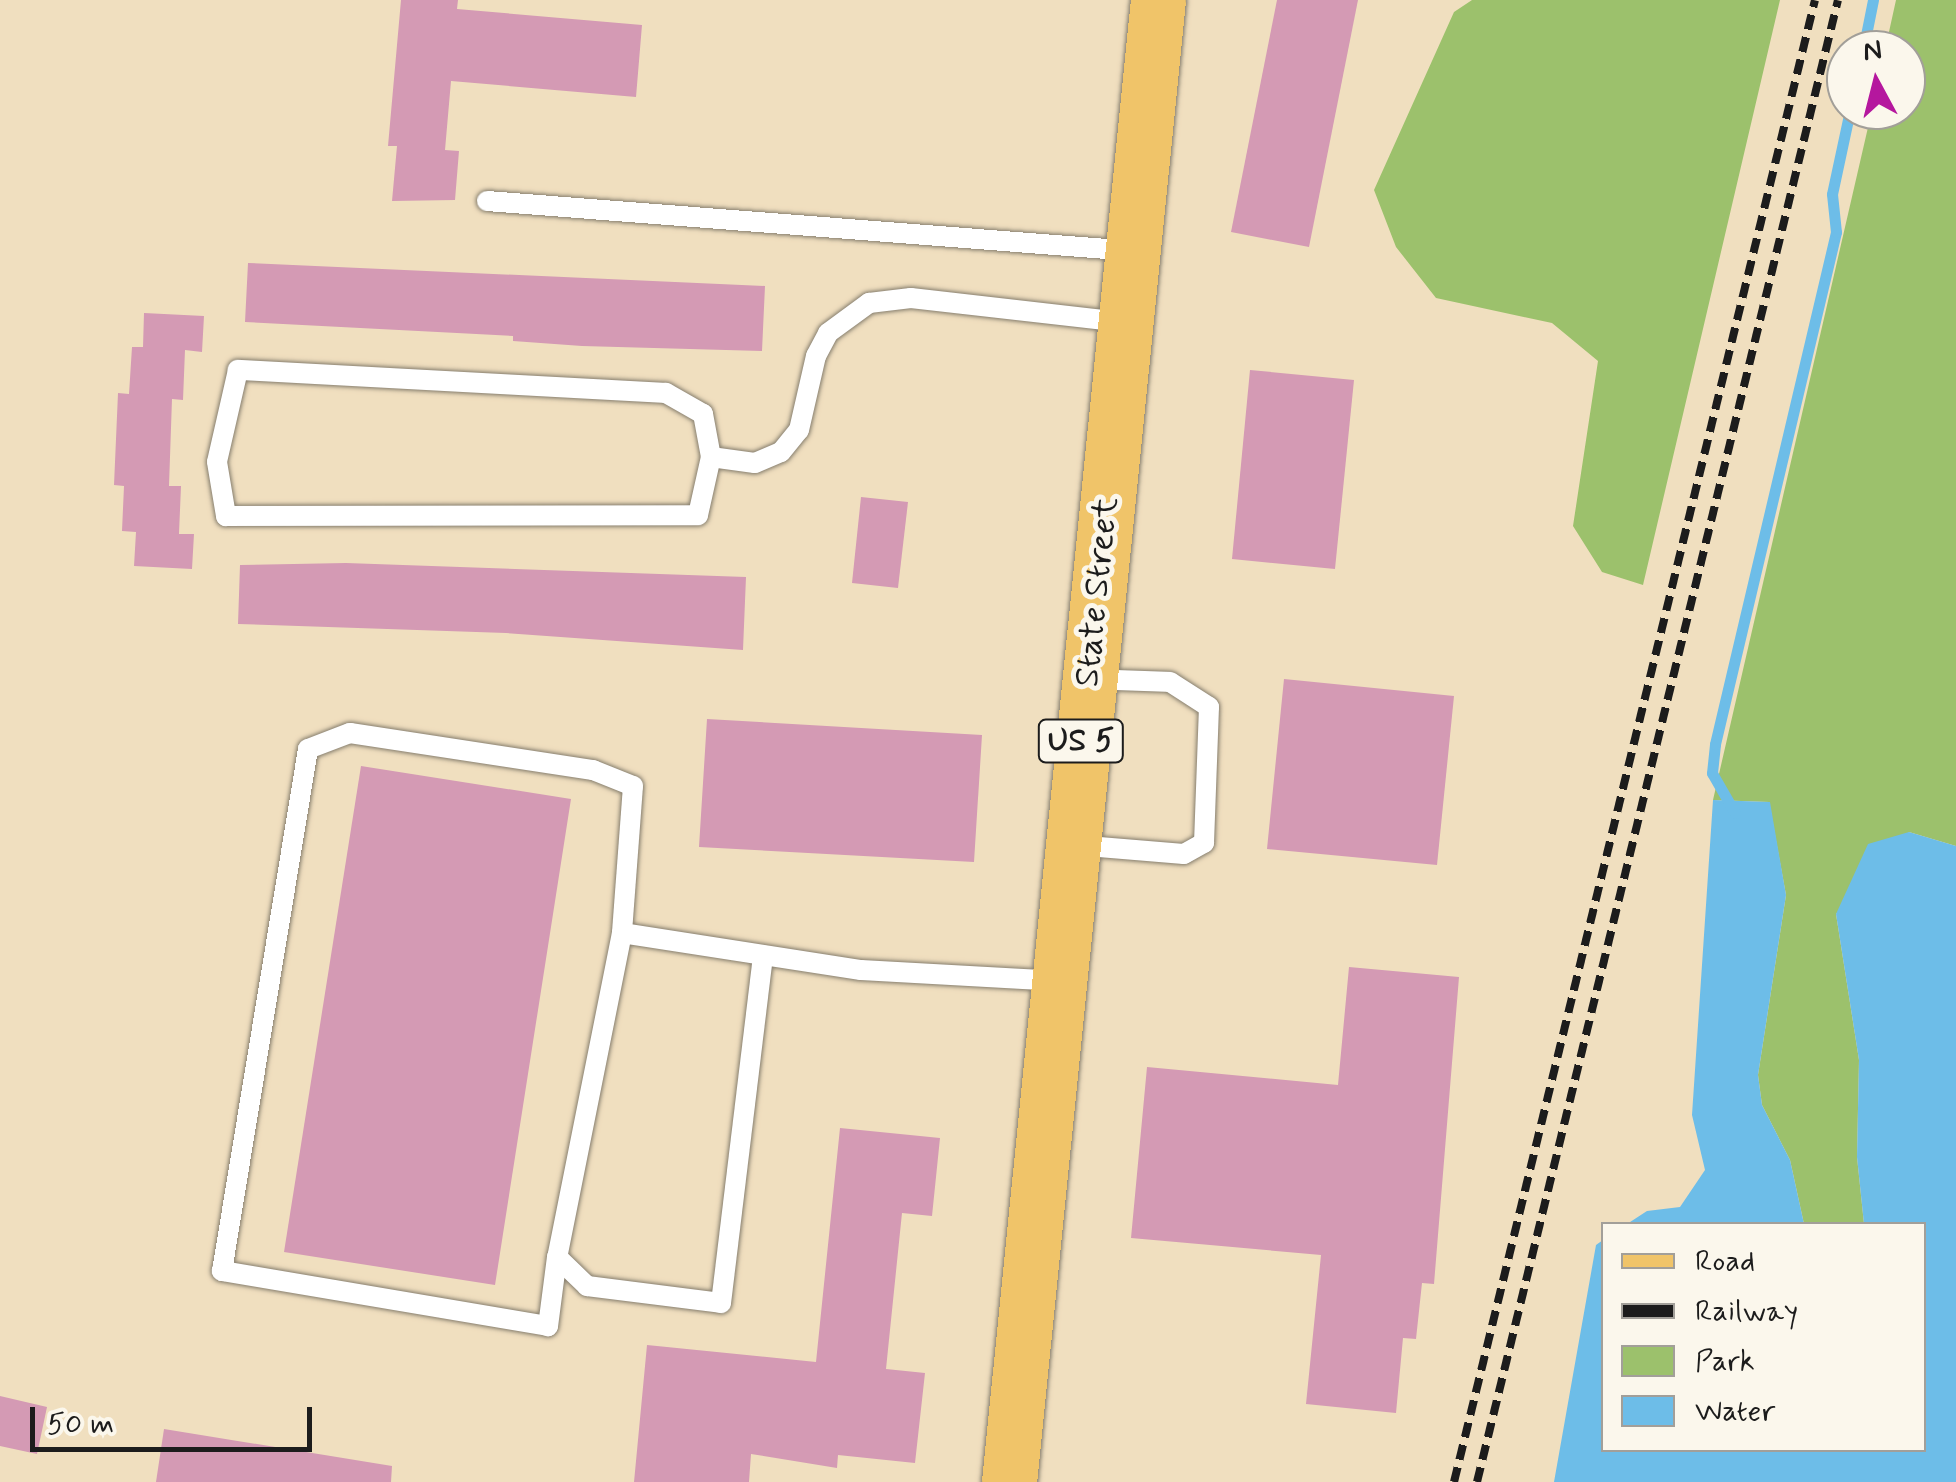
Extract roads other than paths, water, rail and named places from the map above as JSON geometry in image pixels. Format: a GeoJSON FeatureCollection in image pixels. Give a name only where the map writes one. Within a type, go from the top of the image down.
{"type":"FeatureCollection","features":[{"type":"Feature","properties":{"kind":"main road","name":"State Street"},"geometry":{"type":"LineString","coordinates":[[1008,1482],[1069,844],[1158,0]]}},
{"type":"Feature","properties":{"kind":"lane"},"geometry":{"type":"LineString","coordinates":[[487,201],[1132,250]]}},
{"type":"Feature","properties":{"kind":"lane"},"geometry":{"type":"LineString","coordinates":[[711,457],[756,464],[781,452],[799,430],[828,333],[869,303],[911,298],[1124,322]]}},
{"type":"Feature","properties":{"kind":"lane"},"geometry":{"type":"LineString","coordinates":[[238,370],[666,393],[703,414],[711,457],[698,515],[226,516],[217,462],[238,370]]}},
{"type":"Feature","properties":{"kind":"lane"},"geometry":{"type":"LineString","coordinates":[[1069,844],[1184,854],[1204,843],[1209,707],[1170,682],[1088,679]]}},
{"type":"Feature","properties":{"kind":"lane"},"geometry":{"type":"LineString","coordinates":[[350,733],[593,770],[632,786],[622,934],[557,1258],[548,1326],[222,1271],[308,749],[350,733]]}},
{"type":"Feature","properties":{"kind":"lane"},"geometry":{"type":"LineString","coordinates":[[622,934],[861,970],[1057,982]]}},
{"type":"Feature","properties":{"kind":"lane"},"geometry":{"type":"LineString","coordinates":[[557,1258],[588,1286],[721,1303],[763,956]]}},
{"type":"Feature","properties":{"kind":"water"},"geometry":{"type":"Polygon","coordinates":[[[1713,800],[1770,802],[1786,895],[1758,1075],[1762,1105],[1790,1160],[1804,1222],[1630,1222],[1647,1211],[1680,1207],[1705,1170],[1692,1115],[1713,800]]]}},
{"type":"Feature","properties":{"kind":"water"},"geometry":{"type":"Polygon","coordinates":[[[1909,832],[1956,846],[1956,1482],[1554,1482],[1596,1245],[1601,1241],[1601,1452],[1926,1452],[1926,1222],[1864,1222],[1857,1157],[1859,1060],[1836,914],[1868,844],[1909,832]]]}},
{"type":"Feature","properties":{"kind":"waterway"},"geometry":{"type":"LineString","coordinates":[[1867,30],[1873,0]]}},
{"type":"Feature","properties":{"kind":"waterway"},"geometry":{"type":"LineString","coordinates":[[1735,813],[1712,773],[1715,744],[1836,232],[1832,194],[1846,130]]}},
{"type":"Feature","properties":{"kind":"railway"},"geometry":{"type":"LineString","coordinates":[[1454,1482],[1815,0]]}},
{"type":"Feature","properties":{"kind":"railway"},"geometry":{"type":"LineString","coordinates":[[1477,1482],[1838,0]]}}]}
